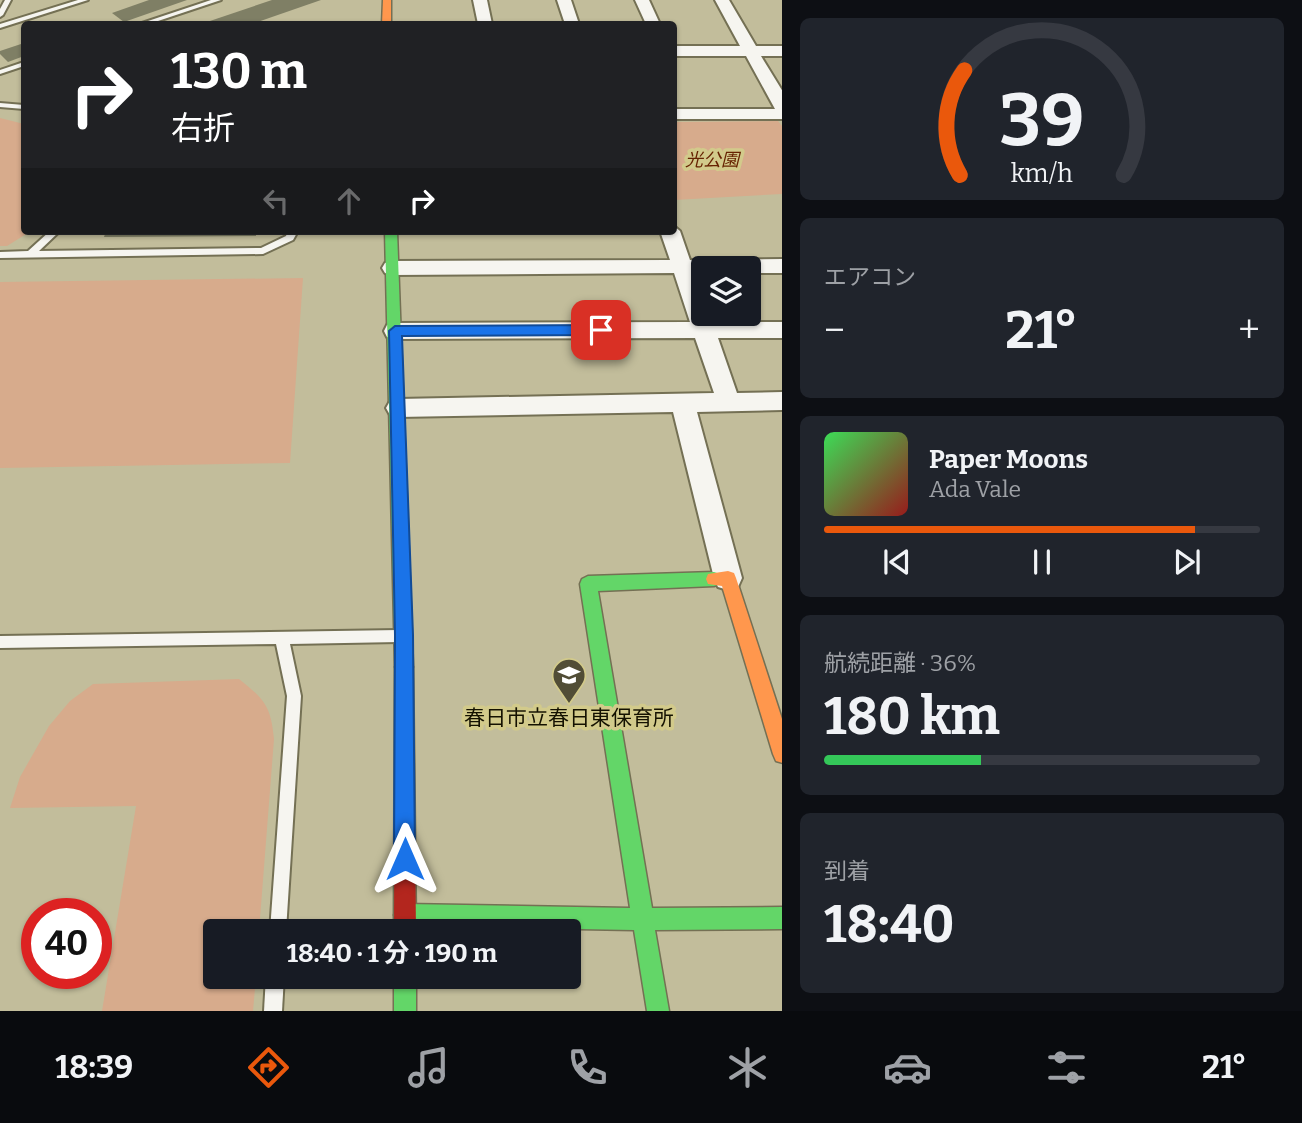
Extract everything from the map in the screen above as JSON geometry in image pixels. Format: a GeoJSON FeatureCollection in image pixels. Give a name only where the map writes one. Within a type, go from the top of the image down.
{"type":"FeatureCollection","features":[{"type":"Feature","properties":{"kind":"street"},"geometry":{"type":"LineString","coordinates":[[387,0],[387,21]]}},
{"type":"Feature","properties":{"kind":"street"},"geometry":{"type":"LineString","coordinates":[[480,0],[484,21]]}},
{"type":"Feature","properties":{"kind":"street"},"geometry":{"type":"LineString","coordinates":[[564,0],[571,21]]}},
{"type":"Feature","properties":{"kind":"street"},"geometry":{"type":"LineString","coordinates":[[642,0],[652,21]]}},
{"type":"Feature","properties":{"kind":"street"},"geometry":{"type":"LineString","coordinates":[[722,0],[777,90],[782,108]]}},
{"type":"Feature","properties":{"kind":"street"},"geometry":{"type":"LineString","coordinates":[[677,51],[782,51]]}},
{"type":"Feature","properties":{"kind":"street"},"geometry":{"type":"LineString","coordinates":[[677,114],[782,114]]}},
{"type":"Feature","properties":{"kind":"street"},"geometry":{"type":"LineString","coordinates":[[391,235],[404,635],[405,919]]}},
{"type":"Feature","properties":{"kind":"street"},"geometry":{"type":"LineString","coordinates":[[671,235],[727,401]]}},
{"type":"Feature","properties":{"kind":"street"},"geometry":{"type":"LineString","coordinates":[[392,268],[782,266]]}},
{"type":"Feature","properties":{"kind":"street"},"geometry":{"type":"LineString","coordinates":[[395,331],[782,330]]}},
{"type":"Feature","properties":{"kind":"street"},"geometry":{"type":"LineString","coordinates":[[398,408],[782,401]]}},
{"type":"Feature","properties":{"kind":"street"},"geometry":{"type":"LineString","coordinates":[[682,402],[728,578],[782,754]]}},
{"type":"Feature","properties":{"kind":"street"},"geometry":{"type":"LineString","coordinates":[[658,1011],[588,584],[728,578]]}},
{"type":"Feature","properties":{"kind":"street"},"geometry":{"type":"LineString","coordinates":[[581,920],[782,918]]}},
{"type":"Feature","properties":{"kind":"street"},"geometry":{"type":"LineString","coordinates":[[405,989],[405,1011]]}},
{"type":"Feature","properties":{"kind":"lane"},"geometry":{"type":"LineString","coordinates":[[0,15],[8,0]]}},
{"type":"Feature","properties":{"kind":"lane"},"geometry":{"type":"LineString","coordinates":[[0,26],[85,0]]}},
{"type":"Feature","properties":{"kind":"lane"},"geometry":{"type":"LineString","coordinates":[[152,21],[218,0]]}},
{"type":"Feature","properties":{"kind":"lane"},"geometry":{"type":"LineString","coordinates":[[0,72],[21,65]]}},
{"type":"Feature","properties":{"kind":"lane"},"geometry":{"type":"LineString","coordinates":[[0,104],[21,107]]}},
{"type":"Feature","properties":{"kind":"lane"},"geometry":{"type":"LineString","coordinates":[[31,254],[51,235]]}},
{"type":"Feature","properties":{"kind":"lane"},"geometry":{"type":"LineString","coordinates":[[0,255],[263,251],[291,235]]}},
{"type":"Feature","properties":{"kind":"lane"},"geometry":{"type":"LineString","coordinates":[[0,642],[404,635]]}},
{"type":"Feature","properties":{"kind":"lane"},"geometry":{"type":"LineString","coordinates":[[279,919],[294,696],[282,638]]}},
{"type":"Feature","properties":{"kind":"lane"},"geometry":{"type":"LineString","coordinates":[[273,1011],[274,989]]}},
{"type":"Feature","properties":{"kind":"green space"},"geometry":{"type":"Polygon","coordinates":[[[0,118],[21,123],[21,235],[25,235],[7,246],[0,246],[0,118]]]}},
{"type":"Feature","properties":{"kind":"green space","name":"光公園"},"geometry":{"type":"Polygon","coordinates":[[[778,121],[782,126],[782,194],[677,200],[677,122],[778,121]]]}},
{"type":"Feature","properties":{"kind":"green space"},"geometry":{"type":"Polygon","coordinates":[[[303,278],[290,463],[0,468],[0,282],[303,278]]]}},
{"type":"Feature","properties":{"kind":"green space"},"geometry":{"type":"Polygon","coordinates":[[[239,679],[265,704],[274,739],[260,919],[203,919],[203,989],[255,989],[253,1011],[102,1011],[106,989],[112,989],[112,951],[136,806],[10,808],[20,777],[49,726],[70,701],[93,684],[239,679]]]}},
{"type":"Feature","properties":{"kind":"building"},"geometry":{"type":"Polygon","coordinates":[[[149,0],[187,0],[127,21],[112,13],[149,0]]]}},
{"type":"Feature","properties":{"kind":"building"},"geometry":{"type":"Polygon","coordinates":[[[272,0],[321,0],[261,21],[210,21],[272,0]]]}},
{"type":"Feature","properties":{"kind":"building"},"geometry":{"type":"Polygon","coordinates":[[[21,44],[21,57],[8,62],[0,51],[21,44]]]}},
{"type":"Feature","properties":{"kind":"building"},"geometry":{"type":"Polygon","coordinates":[[[105,235],[256,235],[256,236],[104,237],[105,235]]]}},
{"type":"Feature","properties":{"kind":"traffic: fast"},"geometry":{"type":"LineString","coordinates":[[391,235],[404,667]]}},
{"type":"Feature","properties":{"kind":"traffic: fast"},"geometry":{"type":"LineString","coordinates":[[658,1011],[588,584],[714,579]]}},
{"type":"Feature","properties":{"kind":"traffic: fast"},"geometry":{"type":"LineString","coordinates":[[405,915],[641,919],[782,918]]}},
{"type":"Feature","properties":{"kind":"traffic: fast"},"geometry":{"type":"LineString","coordinates":[[405,989],[405,1011]]}},
{"type":"Feature","properties":{"kind":"traffic: slow"},"geometry":{"type":"LineString","coordinates":[[387,0],[387,21]]}},
{"type":"Feature","properties":{"kind":"traffic: slow"},"geometry":{"type":"LineString","coordinates":[[714,579],[728,578],[782,751]]}},
{"type":"Feature","properties":{"kind":"traffic: jam"},"geometry":{"type":"LineString","coordinates":[[404,667],[405,919]]}},
{"type":"Feature","properties":{"kind":"place","name":"春日市立春日東保育所"},"geometry":{"type":"Point","coordinates":[569,705]}},
{"type":"Feature","properties":{"kind":"route"},"geometry":{"type":"LineString","coordinates":[[405,859],[404,635],[395,331],[601,330]]}}]}
